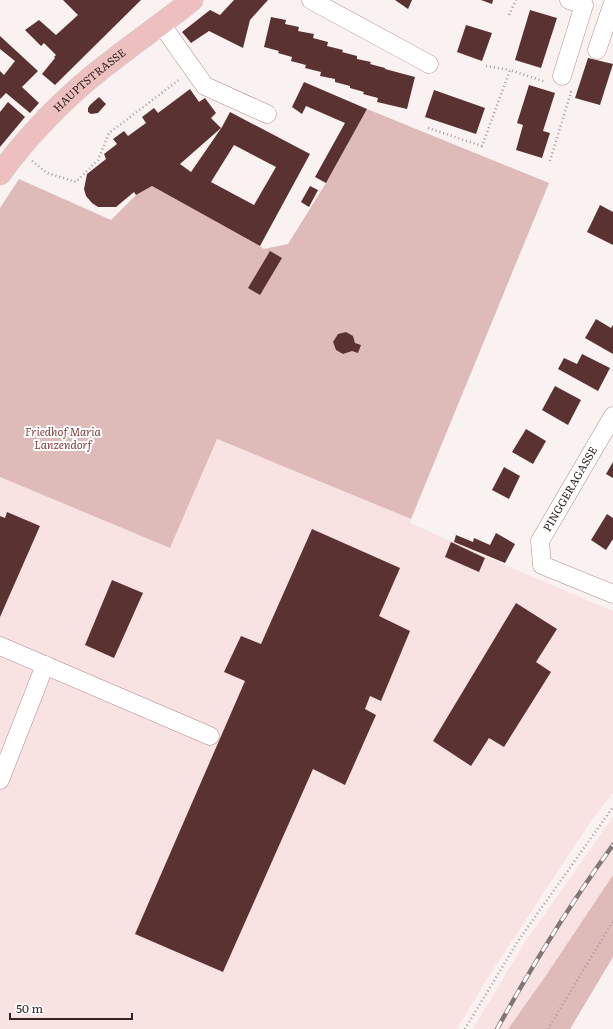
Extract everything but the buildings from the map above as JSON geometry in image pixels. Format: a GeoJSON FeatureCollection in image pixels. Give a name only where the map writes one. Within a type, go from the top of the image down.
{"type":"FeatureCollection","features":[{"type":"Feature","properties":{"kind":"main road","name":"HAUPTSTRASSE"},"geometry":{"type":"LineString","coordinates":[[0,174],[52,114],[82,84],[192,0]]}},
{"type":"Feature","properties":{"kind":"street"},"geometry":{"type":"LineString","coordinates":[[311,0],[429,64]]}},
{"type":"Feature","properties":{"kind":"street"},"geometry":{"type":"LineString","coordinates":[[561,81],[584,5],[569,0]]}},
{"type":"Feature","properties":{"kind":"street"},"geometry":{"type":"LineString","coordinates":[[598,50],[613,3]]}},
{"type":"Feature","properties":{"kind":"street"},"geometry":{"type":"LineString","coordinates":[[161,24],[205,86],[267,114]]}},
{"type":"Feature","properties":{"kind":"street","name":"PINGGERAGASSE"},"geometry":{"type":"LineString","coordinates":[[613,416],[540,541],[542,565],[613,594]]}},
{"type":"Feature","properties":{"kind":"street"},"geometry":{"type":"LineString","coordinates":[[0,646],[210,736]]}},
{"type":"Feature","properties":{"kind":"street"},"geometry":{"type":"LineString","coordinates":[[0,780],[45,665]]}},
{"type":"Feature","properties":{"kind":"path"},"geometry":{"type":"LineString","coordinates":[[509,15],[516,0]]}},
{"type":"Feature","properties":{"kind":"path"},"geometry":{"type":"LineString","coordinates":[[486,66],[561,81],[571,92],[550,161]]}},
{"type":"Feature","properties":{"kind":"path"},"geometry":{"type":"LineString","coordinates":[[20,150],[47,173],[76,182],[98,160],[109,133],[193,69]]}},
{"type":"Feature","properties":{"kind":"path"},"geometry":{"type":"LineString","coordinates":[[428,128],[482,146],[510,70]]}},
{"type":"Feature","properties":{"kind":"path"},"geometry":{"type":"LineString","coordinates":[[465,1029],[518,941],[613,807]]}},
{"type":"Feature","properties":{"kind":"path"},"geometry":{"type":"LineString","coordinates":[[548,1029],[613,921]]}},
{"type":"Feature","properties":{"kind":"shaded area"},"geometry":{"type":"Polygon","coordinates":[[[216,439],[411,519],[410,523],[613,611],[613,793],[593,818],[487,979],[457,1029],[0,1029],[0,477],[170,548],[216,439]]]}},
{"type":"Feature","properties":{"kind":"shaded area"},"geometry":{"type":"Polygon","coordinates":[[[613,817],[613,875],[547,974],[508,1029],[473,1029],[525,942],[613,817]]]}},
{"type":"Feature","properties":{"kind":"green space","name":"Friedhof Maria Lanzendorf"},"geometry":{"type":"Polygon","coordinates":[[[367,109],[549,183],[411,519],[217,439],[170,548],[0,477],[0,208],[19,179],[111,220],[136,195],[152,186],[264,249],[288,244],[326,183],[367,109]]]}},
{"type":"Feature","properties":{"kind":"green space"},"geometry":{"type":"Polygon","coordinates":[[[613,875],[613,957],[570,1029],[508,1029],[547,974],[613,875]]]}},
{"type":"Feature","properties":{"kind":"railway"},"geometry":{"type":"LineString","coordinates":[[497,1029],[552,936],[613,845]]}}]}
